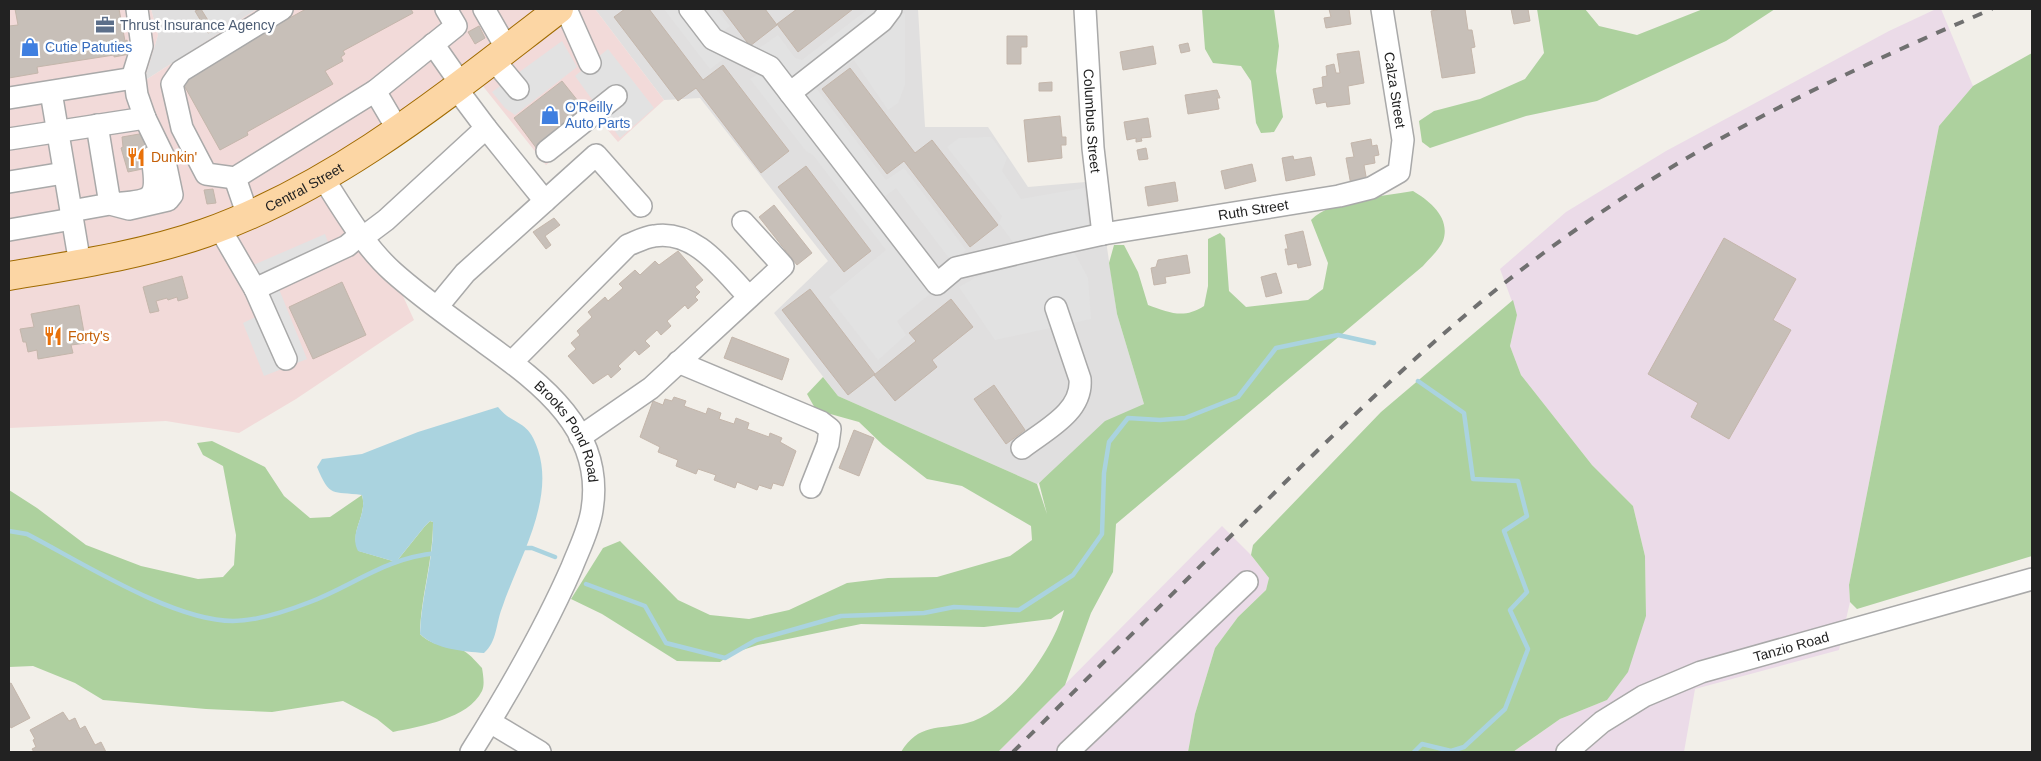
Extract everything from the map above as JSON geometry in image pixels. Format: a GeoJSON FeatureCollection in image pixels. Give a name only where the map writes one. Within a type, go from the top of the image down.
{"type":"FeatureCollection","features":[{"type":"Feature","properties":{"kind":"main road","name":"Central Street"},"geometry":{"type":"LineString","coordinates":[[9,276],[140,252],[219,227],[290,197],[398,130],[558,9]]}},
{"type":"Feature","properties":{"kind":"street"},"geometry":{"type":"LineString","coordinates":[[9,230],[110,204],[129,209],[171,198],[164,157],[144,118],[134,78],[142,46],[138,9]]}},
{"type":"Feature","properties":{"kind":"street"},"geometry":{"type":"LineString","coordinates":[[282,9],[181,71],[172,84],[182,128],[206,174],[235,178],[375,91],[456,26],[446,9]]}},
{"type":"Feature","properties":{"kind":"street"},"geometry":{"type":"LineString","coordinates":[[484,9],[500,54],[518,89]]}},
{"type":"Feature","properties":{"kind":"street"},"geometry":{"type":"LineString","coordinates":[[566,9],[590,63]]}},
{"type":"Feature","properties":{"kind":"street"},"geometry":{"type":"LineString","coordinates":[[690,9],[713,39],[770,66],[790,93],[882,21],[891,9]]}},
{"type":"Feature","properties":{"kind":"street","name":"Columbus Street"},"geometry":{"type":"LineString","coordinates":[[1085,9],[1093,148],[1104,234]]}},
{"type":"Feature","properties":{"kind":"street","name":"Calza Street"},"geometry":{"type":"LineString","coordinates":[[1382,9],[1403,140],[1399,172]]}},
{"type":"Feature","properties":{"kind":"street"},"geometry":{"type":"LineString","coordinates":[[433,44],[486,128],[546,201]]}},
{"type":"Feature","properties":{"kind":"street"},"geometry":{"type":"LineString","coordinates":[[9,98],[134,78]]}},
{"type":"Feature","properties":{"kind":"street"},"geometry":{"type":"LineString","coordinates":[[375,91],[398,130]]}},
{"type":"Feature","properties":{"kind":"street"},"geometry":{"type":"LineString","coordinates":[[51,92],[80,264]]}},
{"type":"Feature","properties":{"kind":"street","name":"Ruth Street"},"geometry":{"type":"LineString","coordinates":[[790,93],[937,284],[956,268],[1104,234],[1339,196],[1372,188],[1399,172]]}},
{"type":"Feature","properties":{"kind":"street"},"geometry":{"type":"LineString","coordinates":[[547,151],[616,96]]}},
{"type":"Feature","properties":{"kind":"street"},"geometry":{"type":"LineString","coordinates":[[9,140],[144,118]]}},
{"type":"Feature","properties":{"kind":"street"},"geometry":{"type":"LineString","coordinates":[[97,125],[110,204]]}},
{"type":"Feature","properties":{"kind":"street"},"geometry":{"type":"LineString","coordinates":[[255,289],[347,246],[386,220],[486,128]]}},
{"type":"Feature","properties":{"kind":"street"},"geometry":{"type":"LineString","coordinates":[[437,307],[465,273],[596,155],[642,206]]}},
{"type":"Feature","properties":{"kind":"street"},"geometry":{"type":"LineString","coordinates":[[9,182],[64,173]]}},
{"type":"Feature","properties":{"kind":"street"},"geometry":{"type":"LineString","coordinates":[[235,178],[248,216]]}},
{"type":"Feature","properties":{"kind":"street","name":"Brooks Pond Road"},"geometry":{"type":"LineString","coordinates":[[323,178],[361,236],[391,270],[437,307],[512,362],[552,396],[570,417],[590,462],[594,485],[592,511],[585,536],[562,589],[490,722],[471,752]]}},
{"type":"Feature","properties":{"kind":"street"},"geometry":{"type":"LineString","coordinates":[[580,437],[651,388],[782,266],[743,222]]}},
{"type":"Feature","properties":{"kind":"street"},"geometry":{"type":"LineString","coordinates":[[219,227],[255,289],[286,359]]}},
{"type":"Feature","properties":{"kind":"street"},"geometry":{"type":"LineString","coordinates":[[512,362],[628,245],[653,236],[673,235],[701,248],[749,297]]}},
{"type":"Feature","properties":{"kind":"street"},"geometry":{"type":"LineString","coordinates":[[1022,448],[1069,411],[1076,402],[1080,392],[1080,379],[1056,308]]}},
{"type":"Feature","properties":{"kind":"street"},"geometry":{"type":"LineString","coordinates":[[678,362],[821,422],[830,430],[828,444],[811,487]]}},
{"type":"Feature","properties":{"kind":"street","name":"Tanzio Road"},"geometry":{"type":"LineString","coordinates":[[1567,752],[1602,722],[1644,696],[1701,672],[2032,579]]}},
{"type":"Feature","properties":{"kind":"street"},"geometry":{"type":"LineString","coordinates":[[1068,752],[1248,582]]}},
{"type":"Feature","properties":{"kind":"street"},"geometry":{"type":"LineString","coordinates":[[490,722],[540,752]]}},
{"type":"Feature","properties":{"kind":"shaded area"},"geometry":{"type":"Polygon","coordinates":[[[9,9],[151,9],[158,35],[144,81],[257,9],[595,9],[664,100],[618,142],[600,121],[546,165],[474,75],[323,178],[391,270],[414,320],[296,399],[239,433],[166,421],[9,428],[9,9]]]}},
{"type":"Feature","properties":{"kind":"shaded area"},"geometry":{"type":"Polygon","coordinates":[[[151,9],[257,9],[144,81],[158,35],[151,9]]]}},
{"type":"Feature","properties":{"kind":"shaded area"},"geometry":{"type":"Polygon","coordinates":[[[201,9],[246,9],[214,30],[201,9]]]}},
{"type":"Feature","properties":{"kind":"shaded area"},"geometry":{"type":"Polygon","coordinates":[[[595,9],[918,9],[925,127],[988,127],[1028,187],[1097,181],[1117,314],[1144,404],[1037,484],[838,396],[774,313],[828,261],[700,98],[664,100],[595,9]]]}},
{"type":"Feature","properties":{"kind":"shaded area"},"geometry":{"type":"Polygon","coordinates":[[[664,9],[716,9],[730,26],[714,38],[736,50],[710,69],[664,9]]]}},
{"type":"Feature","properties":{"kind":"shaded area"},"geometry":{"type":"Polygon","coordinates":[[[868,9],[897,9],[905,14],[905,85],[898,103],[888,110],[854,60],[816,88],[886,180],[904,168],[966,250],[952,262],[896,188],[875,204],[937,284],[931,293],[897,321],[906,335],[878,360],[829,297],[886,250],[813,155],[806,151],[750,79],[770,67],[748,56],[778,35],[795,58],[802,60],[868,9]]]}},
{"type":"Feature","properties":{"kind":"shaded area"},"geometry":{"type":"Polygon","coordinates":[[[1936,9],[1941,9],[1973,86],[1939,126],[1849,585],[1850,602],[1839,650],[1695,689],[1684,752],[1513,752],[1560,719],[1607,700],[1646,616],[1645,556],[1633,506],[1592,465],[1521,375],[1510,346],[1517,315],[1500,269],[1566,212],[1666,151],[1889,31],[1936,9]]]}},
{"type":"Feature","properties":{"kind":"shaded area"},"geometry":{"type":"Polygon","coordinates":[[[562,41],[577,67],[515,115],[505,108],[492,92],[562,41]]]}},
{"type":"Feature","properties":{"kind":"shaded area"},"geometry":{"type":"Polygon","coordinates":[[[608,49],[654,108],[620,138],[575,76],[608,49]]]}},
{"type":"Feature","properties":{"kind":"shaded area"},"geometry":{"type":"Polygon","coordinates":[[[991,137],[1007,158],[1002,171],[1021,199],[1084,188],[1089,228],[1013,242],[999,223],[1002,216],[947,147],[959,138],[991,137]]]}},
{"type":"Feature","properties":{"kind":"shaded area"},"geometry":{"type":"Polygon","coordinates":[[[325,234],[336,264],[279,289],[307,359],[264,376],[243,323],[270,310],[251,266],[325,234]]]}},
{"type":"Feature","properties":{"kind":"shaded area"},"geometry":{"type":"Polygon","coordinates":[[[1074,252],[1088,278],[1091,319],[995,340],[959,287],[996,270],[1074,252]]]}},
{"type":"Feature","properties":{"kind":"shaded area"},"geometry":{"type":"Polygon","coordinates":[[[1222,526],[1251,555],[1269,578],[1266,590],[1238,617],[1215,648],[1195,714],[1188,752],[998,752],[1222,526]]]}},
{"type":"Feature","properties":{"kind":"green space"},"geometry":{"type":"Polygon","coordinates":[[[1202,9],[1274,9],[1279,46],[1276,71],[1283,117],[1274,132],[1261,133],[1256,123],[1251,81],[1241,66],[1213,63],[1205,49],[1202,9]]]}},
{"type":"Feature","properties":{"kind":"green space"},"geometry":{"type":"Polygon","coordinates":[[[1537,9],[1585,9],[1599,26],[1637,35],[1703,9],[1775,9],[1726,41],[1597,101],[1526,116],[1430,148],[1422,142],[1419,121],[1434,111],[1480,99],[1525,79],[1544,53],[1537,9]]]}},
{"type":"Feature","properties":{"kind":"green space"},"geometry":{"type":"Polygon","coordinates":[[[2032,53],[2032,556],[1857,609],[1850,602],[1849,585],[1939,126],[1973,86],[2032,53]]]}},
{"type":"Feature","properties":{"kind":"green space"},"geometry":{"type":"Polygon","coordinates":[[[1413,191],[1432,205],[1442,218],[1445,233],[1439,247],[1423,266],[1116,524],[1113,572],[1091,613],[1065,685],[998,752],[901,752],[915,736],[922,732],[967,723],[983,717],[1014,693],[1040,660],[1050,643],[1064,610],[1051,619],[984,627],[861,624],[758,645],[733,653],[720,662],[677,661],[602,614],[571,599],[603,548],[620,541],[678,600],[710,615],[749,619],[789,610],[847,583],[888,578],[937,577],[1010,556],[1032,540],[1031,526],[962,486],[927,479],[883,445],[859,422],[816,410],[807,394],[823,377],[838,396],[1037,484],[1047,514],[1039,483],[1105,421],[1144,404],[1117,314],[1109,263],[1114,245],[1124,245],[1138,272],[1148,305],[1163,310],[1183,314],[1204,306],[1208,286],[1208,239],[1220,233],[1225,238],[1229,291],[1246,307],[1308,300],[1323,289],[1328,263],[1311,220],[1332,207],[1345,203],[1413,191]]]}},
{"type":"Feature","properties":{"kind":"green space"},"geometry":{"type":"Polygon","coordinates":[[[1513,300],[1517,315],[1510,346],[1521,375],[1592,465],[1633,506],[1645,556],[1646,616],[1628,672],[1607,700],[1560,719],[1513,752],[1188,752],[1195,714],[1215,648],[1238,617],[1266,590],[1269,578],[1251,555],[1253,545],[1381,412],[1513,300]]]}},
{"type":"Feature","properties":{"kind":"green space"},"geometry":{"type":"Polygon","coordinates":[[[212,441],[265,467],[284,496],[310,518],[330,517],[362,495],[363,510],[356,537],[359,551],[396,562],[425,526],[430,521],[433,522],[420,634],[436,644],[464,651],[482,668],[483,689],[475,701],[455,715],[443,720],[393,732],[377,719],[343,701],[272,712],[206,709],[103,700],[75,683],[33,666],[9,667],[9,490],[37,508],[86,545],[141,566],[198,579],[223,577],[234,565],[236,535],[223,466],[203,455],[197,443],[212,441]]]}},
{"type":"Feature","properties":{"kind":"water"},"geometry":{"type":"Polygon","coordinates":[[[498,407],[530,433],[538,450],[542,469],[542,489],[538,510],[525,550],[502,608],[496,632],[488,649],[484,653],[442,647],[420,634],[432,550],[433,522],[430,521],[425,526],[396,562],[358,551],[355,537],[362,510],[362,495],[333,491],[325,484],[317,467],[322,459],[362,454],[418,432],[498,407]]]}},
{"type":"Feature","properties":{"kind":"building"},"geometry":{"type":"Polygon","coordinates":[[[15,9],[119,9],[125,41],[127,40],[130,54],[37,67],[38,73],[9,78],[9,26],[18,25],[15,9]]]}},
{"type":"Feature","properties":{"kind":"building"},"geometry":{"type":"Polygon","coordinates":[[[201,9],[214,30],[208,33],[195,11],[201,9]]]}},
{"type":"Feature","properties":{"kind":"building"},"geometry":{"type":"Polygon","coordinates":[[[306,9],[411,9],[413,13],[343,51],[345,54],[341,57],[343,61],[325,71],[333,84],[247,132],[248,135],[220,150],[180,78],[306,9]]]}},
{"type":"Feature","properties":{"kind":"building"},"geometry":{"type":"Polygon","coordinates":[[[625,9],[649,9],[703,80],[723,65],[789,151],[761,173],[696,88],[678,101],[614,17],[625,9]]]}},
{"type":"Feature","properties":{"kind":"building"},"geometry":{"type":"Polygon","coordinates":[[[722,9],[765,9],[777,25],[750,46],[722,9]]]}},
{"type":"Feature","properties":{"kind":"building"},"geometry":{"type":"Polygon","coordinates":[[[797,9],[853,9],[798,52],[777,24],[797,9]]]}},
{"type":"Feature","properties":{"kind":"building"},"geometry":{"type":"Polygon","coordinates":[[[1329,9],[1349,9],[1351,24],[1326,28],[1324,18],[1331,17],[1329,9]]]}},
{"type":"Feature","properties":{"kind":"building"},"geometry":{"type":"Polygon","coordinates":[[[1465,9],[1468,30],[1472,30],[1475,47],[1471,48],[1475,73],[1442,78],[1431,11],[1465,9]]]}},
{"type":"Feature","properties":{"kind":"building"},"geometry":{"type":"Polygon","coordinates":[[[1511,9],[1528,9],[1530,21],[1514,24],[1511,9]]]}},
{"type":"Feature","properties":{"kind":"building"},"geometry":{"type":"Polygon","coordinates":[[[479,26],[485,38],[475,44],[468,32],[479,26]]]}},
{"type":"Feature","properties":{"kind":"building"},"geometry":{"type":"Polygon","coordinates":[[[1007,36],[1027,36],[1027,47],[1021,47],[1021,64],[1007,64],[1007,36]]]}},
{"type":"Feature","properties":{"kind":"building"},"geometry":{"type":"Polygon","coordinates":[[[1188,43],[1190,51],[1181,53],[1179,45],[1188,43]]]}},
{"type":"Feature","properties":{"kind":"building"},"geometry":{"type":"Polygon","coordinates":[[[1153,46],[1156,64],[1123,70],[1120,52],[1153,46]]]}},
{"type":"Feature","properties":{"kind":"building"},"geometry":{"type":"Polygon","coordinates":[[[1359,51],[1364,83],[1348,86],[1350,104],[1327,107],[1326,102],[1316,104],[1313,89],[1323,87],[1322,77],[1327,76],[1326,66],[1334,64],[1336,73],[1340,73],[1337,54],[1359,51]]]}},
{"type":"Feature","properties":{"kind":"building"},"geometry":{"type":"Polygon","coordinates":[[[850,68],[915,153],[932,140],[998,225],[970,247],[904,161],[887,174],[822,89],[850,68]]]}},
{"type":"Feature","properties":{"kind":"building","name":"O'Reilly Auto Parts"},"geometry":{"type":"Polygon","coordinates":[[[562,81],[586,111],[537,149],[514,118],[562,81]]]}},
{"type":"Feature","properties":{"kind":"building"},"geometry":{"type":"Polygon","coordinates":[[[1052,82],[1052,91],[1039,91],[1039,83],[1052,82]]]}},
{"type":"Feature","properties":{"kind":"building"},"geometry":{"type":"Polygon","coordinates":[[[1217,90],[1220,98],[1217,98],[1219,109],[1188,114],[1185,95],[1217,90]]]}},
{"type":"Feature","properties":{"kind":"building"},"geometry":{"type":"Polygon","coordinates":[[[1060,116],[1062,137],[1066,137],[1066,145],[1061,145],[1062,158],[1028,162],[1024,120],[1060,116]]]}},
{"type":"Feature","properties":{"kind":"building"},"geometry":{"type":"Polygon","coordinates":[[[1148,118],[1151,137],[1141,138],[1142,141],[1136,142],[1136,138],[1127,140],[1124,122],[1148,118]]]}},
{"type":"Feature","properties":{"kind":"building","name":"Dunkin'"},"geometry":{"type":"Polygon","coordinates":[[[145,133],[152,167],[128,172],[121,148],[123,147],[122,137],[145,133]]]}},
{"type":"Feature","properties":{"kind":"building"},"geometry":{"type":"Polygon","coordinates":[[[1371,139],[1372,146],[1377,145],[1379,155],[1374,156],[1375,163],[1364,165],[1367,182],[1351,185],[1346,158],[1354,157],[1351,143],[1371,139]]]}},
{"type":"Feature","properties":{"kind":"building"},"geometry":{"type":"Polygon","coordinates":[[[1146,148],[1148,159],[1139,160],[1137,150],[1146,148]]]}},
{"type":"Feature","properties":{"kind":"building"},"geometry":{"type":"Polygon","coordinates":[[[1293,156],[1294,160],[1311,157],[1315,175],[1286,181],[1282,158],[1293,156]]]}},
{"type":"Feature","properties":{"kind":"building"},"geometry":{"type":"Polygon","coordinates":[[[1252,164],[1256,181],[1225,189],[1221,171],[1252,164]]]}},
{"type":"Feature","properties":{"kind":"building"},"geometry":{"type":"Polygon","coordinates":[[[806,166],[871,251],[844,272],[778,187],[806,166]]]}},
{"type":"Feature","properties":{"kind":"building"},"geometry":{"type":"Polygon","coordinates":[[[1175,182],[1178,201],[1148,206],[1145,187],[1175,182]]]}},
{"type":"Feature","properties":{"kind":"building"},"geometry":{"type":"Polygon","coordinates":[[[213,189],[216,203],[207,204],[204,190],[213,189]]]}},
{"type":"Feature","properties":{"kind":"building"},"geometry":{"type":"Polygon","coordinates":[[[774,205],[812,253],[797,265],[759,217],[774,205]]]}},
{"type":"Feature","properties":{"kind":"building"},"geometry":{"type":"Polygon","coordinates":[[[554,218],[560,225],[545,236],[551,245],[546,249],[533,232],[554,218]]]}},
{"type":"Feature","properties":{"kind":"building"},"geometry":{"type":"Polygon","coordinates":[[[1303,231],[1311,265],[1298,268],[1297,263],[1288,265],[1285,249],[1288,249],[1285,235],[1303,231]]]}},
{"type":"Feature","properties":{"kind":"building"},"geometry":{"type":"Polygon","coordinates":[[[1724,238],[1796,279],[1773,320],[1791,330],[1729,439],[1691,417],[1698,403],[1648,374],[1724,238]]]}},
{"type":"Feature","properties":{"kind":"building"},"geometry":{"type":"Polygon","coordinates":[[[678,251],[703,280],[695,287],[700,292],[695,297],[698,300],[688,309],[685,305],[667,321],[671,326],[661,335],[657,330],[645,341],[650,346],[639,355],[635,350],[618,366],[621,369],[611,378],[608,374],[593,384],[568,356],[576,349],[571,343],[580,335],[577,331],[592,317],[588,312],[605,297],[608,301],[623,288],[619,284],[635,270],[640,275],[655,261],[659,265],[678,251]]]}},
{"type":"Feature","properties":{"kind":"building"},"geometry":{"type":"Polygon","coordinates":[[[1187,255],[1190,273],[1165,277],[1166,283],[1154,285],[1151,268],[1156,267],[1158,260],[1187,255]]]}},
{"type":"Feature","properties":{"kind":"building"},"geometry":{"type":"Polygon","coordinates":[[[1276,273],[1282,293],[1266,297],[1261,277],[1276,273]]]}},
{"type":"Feature","properties":{"kind":"building"},"geometry":{"type":"Polygon","coordinates":[[[182,276],[188,298],[178,301],[177,297],[156,301],[159,311],[150,313],[143,287],[182,276]]]}},
{"type":"Feature","properties":{"kind":"building"},"geometry":{"type":"Polygon","coordinates":[[[342,282],[366,335],[313,359],[289,307],[342,282]]]}},
{"type":"Feature","properties":{"kind":"building"},"geometry":{"type":"Polygon","coordinates":[[[810,289],[875,374],[848,395],[782,310],[810,289]]]}},
{"type":"Feature","properties":{"kind":"building"},"geometry":{"type":"Polygon","coordinates":[[[951,299],[973,327],[932,360],[937,367],[895,401],[874,375],[916,341],[909,333],[951,299]]]}},
{"type":"Feature","properties":{"kind":"building","name":"Forty's"},"geometry":{"type":"Polygon","coordinates":[[[79,305],[86,343],[71,345],[73,353],[38,359],[37,350],[28,352],[20,329],[34,327],[31,314],[79,305]]]}},
{"type":"Feature","properties":{"kind":"building"},"geometry":{"type":"Polygon","coordinates":[[[732,337],[789,359],[782,380],[724,358],[732,337]]]}},
{"type":"Feature","properties":{"kind":"building"},"geometry":{"type":"Polygon","coordinates":[[[994,385],[1025,430],[1006,444],[974,399],[994,385]]]}},
{"type":"Feature","properties":{"kind":"building"},"geometry":{"type":"Polygon","coordinates":[[[674,397],[686,401],[684,406],[706,414],[708,408],[721,413],[719,419],[734,424],[736,418],[749,423],[747,429],[769,437],[770,433],[782,438],[780,442],[796,451],[783,486],[773,483],[771,489],[759,485],[757,490],[737,482],[735,488],[714,480],[716,475],[698,469],[696,474],[676,466],[678,460],[658,452],[660,447],[640,437],[653,401],[663,405],[665,399],[672,401],[674,397]]]}},
{"type":"Feature","properties":{"kind":"building"},"geometry":{"type":"Polygon","coordinates":[[[854,430],[874,438],[859,476],[839,468],[854,430]]]}},
{"type":"Feature","properties":{"kind":"building"},"geometry":{"type":"Polygon","coordinates":[[[11,683],[30,718],[11,728],[9,724],[9,684],[11,683]]]}},
{"type":"Feature","properties":{"kind":"building"},"geometry":{"type":"Polygon","coordinates":[[[63,712],[69,721],[75,718],[80,729],[85,726],[95,745],[101,742],[106,752],[34,752],[32,749],[36,747],[33,740],[35,739],[30,730],[63,712]]]}},
{"type":"Feature","properties":{"kind":"waterway"},"geometry":{"type":"LineString","coordinates":[[586,584],[645,606],[666,643],[725,658],[756,640],[841,616],[924,613],[954,607],[1019,610],[1073,575],[1102,534],[1104,473],[1109,442],[1128,418],[1160,420],[1185,418],[1238,397],[1276,348],[1338,335],[1374,343]]}},
{"type":"Feature","properties":{"kind":"waterway"},"geometry":{"type":"LineString","coordinates":[[1414,752],[1422,744],[1451,751],[1464,747],[1505,709],[1528,649],[1510,610],[1527,592],[1504,531],[1527,516],[1518,481],[1473,479],[1464,413],[1418,381]]}},
{"type":"Feature","properties":{"kind":"waterway"},"geometry":{"type":"LineString","coordinates":[[9,531],[27,534],[100,574],[156,601],[209,618],[233,621],[243,621],[292,609],[327,595],[386,566],[402,560],[437,553]]}},
{"type":"Feature","properties":{"kind":"waterway"},"geometry":{"type":"LineString","coordinates":[[522,548],[532,548],[555,557]]}},
{"type":"Feature","properties":{"kind":"railway"},"geometry":{"type":"LineString","coordinates":[[1013,752],[1373,398],[1457,323],[1544,252],[1638,188],[1736,130],[1836,79],[1992,9]]}},
{"type":"Feature","properties":{"kind":"place","name":"Thrust Insurance Agency"},"geometry":{"type":"Point","coordinates":[105,25]}},
{"type":"Feature","properties":{"kind":"place","name":"Cutie Patuties"},"geometry":{"type":"Point","coordinates":[30,47]}},
{"type":"Feature","properties":{"kind":"place","name":"O'Reilly Auto Parts"},"geometry":{"type":"Point","coordinates":[550,115]}},
{"type":"Feature","properties":{"kind":"place","name":"Dunkin'"},"geometry":{"type":"Point","coordinates":[136,157]}},
{"type":"Feature","properties":{"kind":"place","name":"Forty's"},"geometry":{"type":"Point","coordinates":[53,336]}}]}
